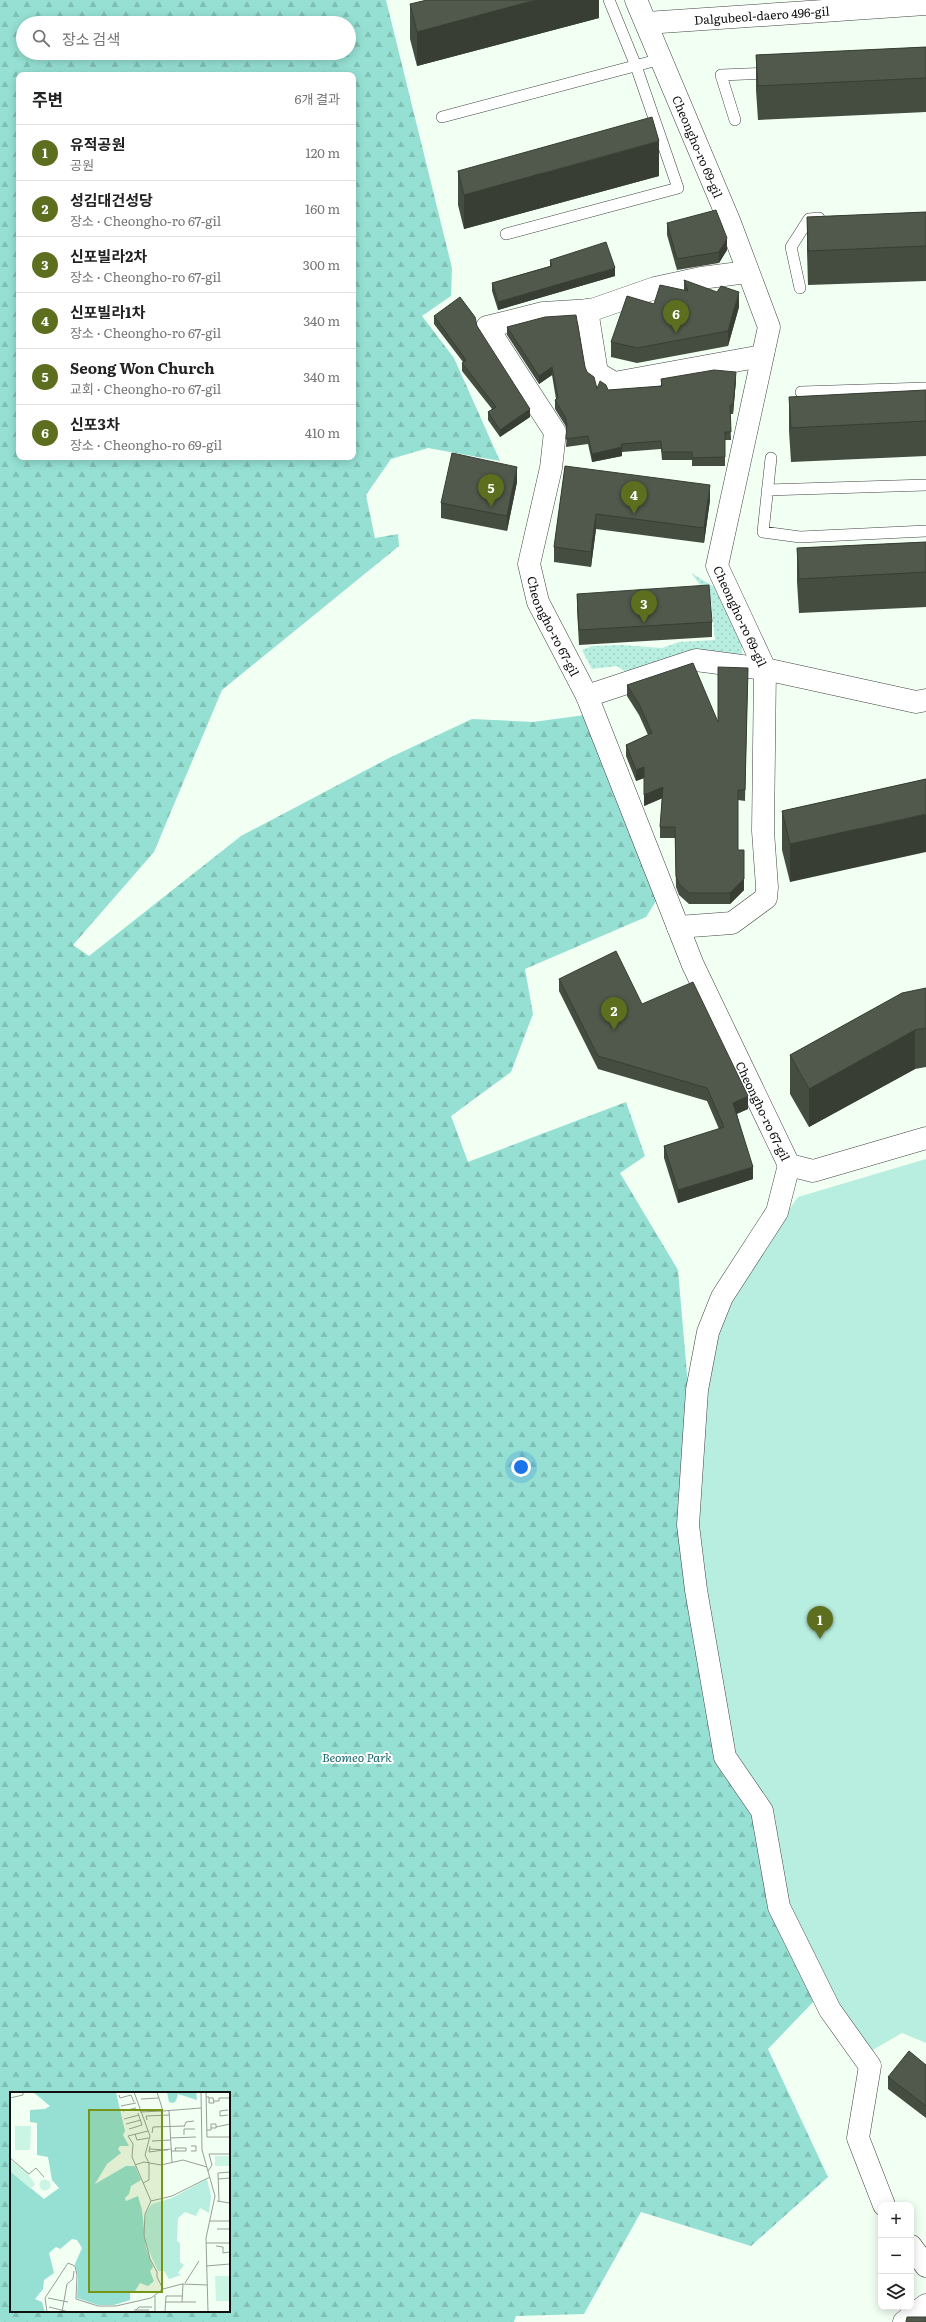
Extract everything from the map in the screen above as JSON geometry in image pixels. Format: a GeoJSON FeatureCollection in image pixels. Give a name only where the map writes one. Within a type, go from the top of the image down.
{"type":"FeatureCollection","features":[{"type":"Feature","properties":{"kind":"street"},"geometry":{"type":"LineString","coordinates":[[636,0],[646,23]]}},
{"type":"Feature","properties":{"kind":"street","name":"Dalgubeol-daero 496-gil"},"geometry":{"type":"LineString","coordinates":[[646,23],[926,4]]}},
{"type":"Feature","properties":{"kind":"street","name":"Cheongho-ro 69-gil"},"geometry":{"type":"LineString","coordinates":[[646,23],[730,223],[747,272],[769,327],[716,566],[764,669],[916,702],[926,700]]}},
{"type":"Feature","properties":{"kind":"street"},"geometry":{"type":"LineString","coordinates":[[747,272],[701,278],[655,288],[587,310],[597,372],[614,383],[762,356]]}},
{"type":"Feature","properties":{"kind":"street","name":"Cheongho-ro 67-gil"},"geometry":{"type":"LineString","coordinates":[[587,310],[543,313],[487,327],[555,432],[551,468],[529,564],[538,602],[587,696],[693,965],[789,1164],[812,1171],[926,1138]]}},
{"type":"Feature","properties":{"kind":"street"},"geometry":{"type":"LineString","coordinates":[[587,696],[696,660],[764,669],[763,831],[767,887],[766,898],[732,923],[678,927]]}},
{"type":"Feature","properties":{"kind":"street"},"geometry":{"type":"LineString","coordinates":[[789,1164],[777,1212],[722,1296],[708,1332],[697,1390],[688,1525],[696,1590],[725,1757],[762,1811],[779,1907],[830,2010],[870,2066],[858,2138],[883,2202]]}},
{"type":"Feature","properties":{"kind":"street"},"geometry":{"type":"LineString","coordinates":[[914,2250],[926,2266]]}},
{"type":"Feature","properties":{"kind":"street"},"geometry":{"type":"LineString","coordinates":[[904,2322],[926,2305]]}},
{"type":"Feature","properties":{"kind":"lane"},"geometry":{"type":"LineString","coordinates":[[506,234],[678,188],[652,125],[636,66],[609,0]]}},
{"type":"Feature","properties":{"kind":"lane"},"geometry":{"type":"LineString","coordinates":[[442,117],[661,59]]}},
{"type":"Feature","properties":{"kind":"lane"},"geometry":{"type":"LineString","coordinates":[[734,120],[721,74],[784,73]]}},
{"type":"Feature","properties":{"kind":"lane"},"geometry":{"type":"LineString","coordinates":[[800,288],[791,247],[810,219],[833,218]]}},
{"type":"Feature","properties":{"kind":"lane"},"geometry":{"type":"LineString","coordinates":[[801,392],[926,388]]}},
{"type":"Feature","properties":{"kind":"lane"},"geometry":{"type":"LineString","coordinates":[[771,458],[763,532],[800,537],[926,531]]}},
{"type":"Feature","properties":{"kind":"lane"},"geometry":{"type":"LineString","coordinates":[[767,490],[926,484]]}},
{"type":"Feature","properties":{"kind":"shaded area"},"geometry":{"type":"Polygon","coordinates":[[[691,573],[716,588],[743,641],[741,658],[699,650],[647,664],[626,672],[617,666],[592,669],[582,650],[592,646],[622,645],[662,648],[679,642],[715,640],[711,599],[691,573]]]}},
{"type":"Feature","properties":{"kind":"shaded area"},"geometry":{"type":"Polygon","coordinates":[[[926,1159],[926,2043],[902,2033],[871,2051],[835,2005],[788,1908],[769,1801],[733,1754],[695,1523],[703,1391],[727,1297],[798,1197],[926,1159]]]}},
{"type":"Feature","properties":{"kind":"green space","name":"Beomeo Park"},"geometry":{"type":"Polygon","coordinates":[[[0,0],[386,0],[452,268],[451,296],[422,316],[454,358],[500,461],[428,448],[391,459],[366,495],[375,538],[398,534],[399,546],[222,690],[154,852],[73,945],[89,956],[241,836],[389,758],[472,719],[533,722],[585,715],[658,898],[646,917],[525,969],[533,1014],[511,1072],[451,1116],[468,1162],[626,1102],[645,1156],[620,1173],[678,1270],[688,1386],[754,1803],[816,1999],[768,2049],[828,2177],[751,2246],[641,2212],[584,2314],[516,2316],[514,2322],[0,2322],[0,0]]]}},
{"type":"Feature","properties":{"kind":"building"},"geometry":{"type":"Polygon","coordinates":[[[427,0],[536,0],[417,32],[410,4],[427,0]]]}},
{"type":"Feature","properties":{"kind":"building"},"geometry":{"type":"Polygon","coordinates":[[[926,47],[926,78],[758,86],[756,55],[926,47]]]}},
{"type":"Feature","properties":{"kind":"building"},"geometry":{"type":"Polygon","coordinates":[[[652,117],[659,141],[464,195],[458,171],[652,117]]]}},
{"type":"Feature","properties":{"kind":"building"},"geometry":{"type":"Polygon","coordinates":[[[716,210],[727,238],[719,252],[677,259],[667,223],[716,210]]]}},
{"type":"Feature","properties":{"kind":"building"},"geometry":{"type":"Polygon","coordinates":[[[926,212],[926,246],[808,251],[807,217],[926,212]]]}},
{"type":"Feature","properties":{"kind":"building"},"geometry":{"type":"Polygon","coordinates":[[[606,242],[615,268],[498,302],[492,283],[552,266],[550,260],[606,242]]]}},
{"type":"Feature","properties":{"kind":"building"},"geometry":{"type":"Polygon","coordinates":[[[684,280],[717,292],[721,286],[739,292],[728,331],[637,348],[611,342],[627,296],[654,304],[660,285],[688,291],[684,280]]]}},
{"type":"Feature","properties":{"kind":"building"},"geometry":{"type":"Polygon","coordinates":[[[460,297],[475,317],[477,326],[530,409],[500,430],[488,412],[496,407],[462,363],[466,360],[434,316],[460,297]]]}},
{"type":"Feature","properties":{"kind":"building"},"geometry":{"type":"Polygon","coordinates":[[[576,315],[585,367],[587,372],[594,377],[597,389],[600,381],[606,385],[608,390],[662,386],[661,379],[714,370],[736,372],[733,405],[730,405],[731,432],[725,432],[725,457],[692,458],[692,452],[662,452],[661,441],[621,444],[622,447],[592,454],[588,436],[566,439],[567,424],[565,417],[555,400],[558,398],[552,367],[539,376],[507,327],[545,317],[576,315]]]}},
{"type":"Feature","properties":{"kind":"building"},"geometry":{"type":"Polygon","coordinates":[[[926,390],[926,421],[791,428],[789,397],[926,390]]]}},
{"type":"Feature","properties":{"kind":"building"},"geometry":{"type":"Polygon","coordinates":[[[452,453],[517,467],[507,516],[441,503],[452,453]]]}},
{"type":"Feature","properties":{"kind":"building"},"geometry":{"type":"Polygon","coordinates":[[[565,466],[710,485],[704,528],[596,514],[591,552],[554,547],[565,466]]]}},
{"type":"Feature","properties":{"kind":"building"},"geometry":{"type":"Polygon","coordinates":[[[926,542],[926,572],[799,579],[797,548],[926,542]]]}},
{"type":"Feature","properties":{"kind":"building"},"geometry":{"type":"Polygon","coordinates":[[[709,585],[712,622],[579,630],[577,594],[709,585]]]}},
{"type":"Feature","properties":{"kind":"building"},"geometry":{"type":"Polygon","coordinates":[[[693,663],[718,722],[718,667],[748,668],[745,790],[738,790],[738,850],[744,850],[744,879],[730,893],[689,893],[679,884],[676,876],[675,827],[660,827],[663,787],[644,795],[644,767],[636,770],[626,745],[652,733],[639,704],[627,685],[693,663]]]}},
{"type":"Feature","properties":{"kind":"building"},"geometry":{"type":"Polygon","coordinates":[[[926,779],[926,814],[790,844],[782,811],[926,779]]]}},
{"type":"Feature","properties":{"kind":"building"},"geometry":{"type":"Polygon","coordinates":[[[616,951],[642,1004],[693,982],[748,1096],[733,1103],[753,1167],[678,1190],[664,1146],[724,1127],[707,1088],[598,1056],[559,979],[616,951]]]}},
{"type":"Feature","properties":{"kind":"building"},"geometry":{"type":"Polygon","coordinates":[[[926,988],[926,1028],[915,1030],[809,1089],[790,1055],[902,993],[926,988]]]}},
{"type":"Feature","properties":{"kind":"building"},"geometry":{"type":"Polygon","coordinates":[[[909,2051],[926,2065],[926,2106],[888,2077],[909,2051]]]}},
{"type":"Feature","properties":{"kind":"building"},"geometry":{"type":"Polygon","coordinates":[[[907,2317],[926,2317],[926,2322],[906,2322],[907,2317]]]}},
{"type":"Feature","properties":{"kind":"place","name":"신포3차"},"geometry":{"type":"Point","coordinates":[676,333]}},
{"type":"Feature","properties":{"kind":"place","name":"Seong Won Church"},"geometry":{"type":"Point","coordinates":[491,507]}},
{"type":"Feature","properties":{"kind":"place","name":"신포빌라1차"},"geometry":{"type":"Point","coordinates":[634,514]}},
{"type":"Feature","properties":{"kind":"place","name":"신포빌라2차"},"geometry":{"type":"Point","coordinates":[644,623]}},
{"type":"Feature","properties":{"kind":"place","name":"성김대건성당"},"geometry":{"type":"Point","coordinates":[614,1030]}},
{"type":"Feature","properties":{"kind":"place","name":"유적공원"},"geometry":{"type":"Point","coordinates":[820,1639]}}]}
